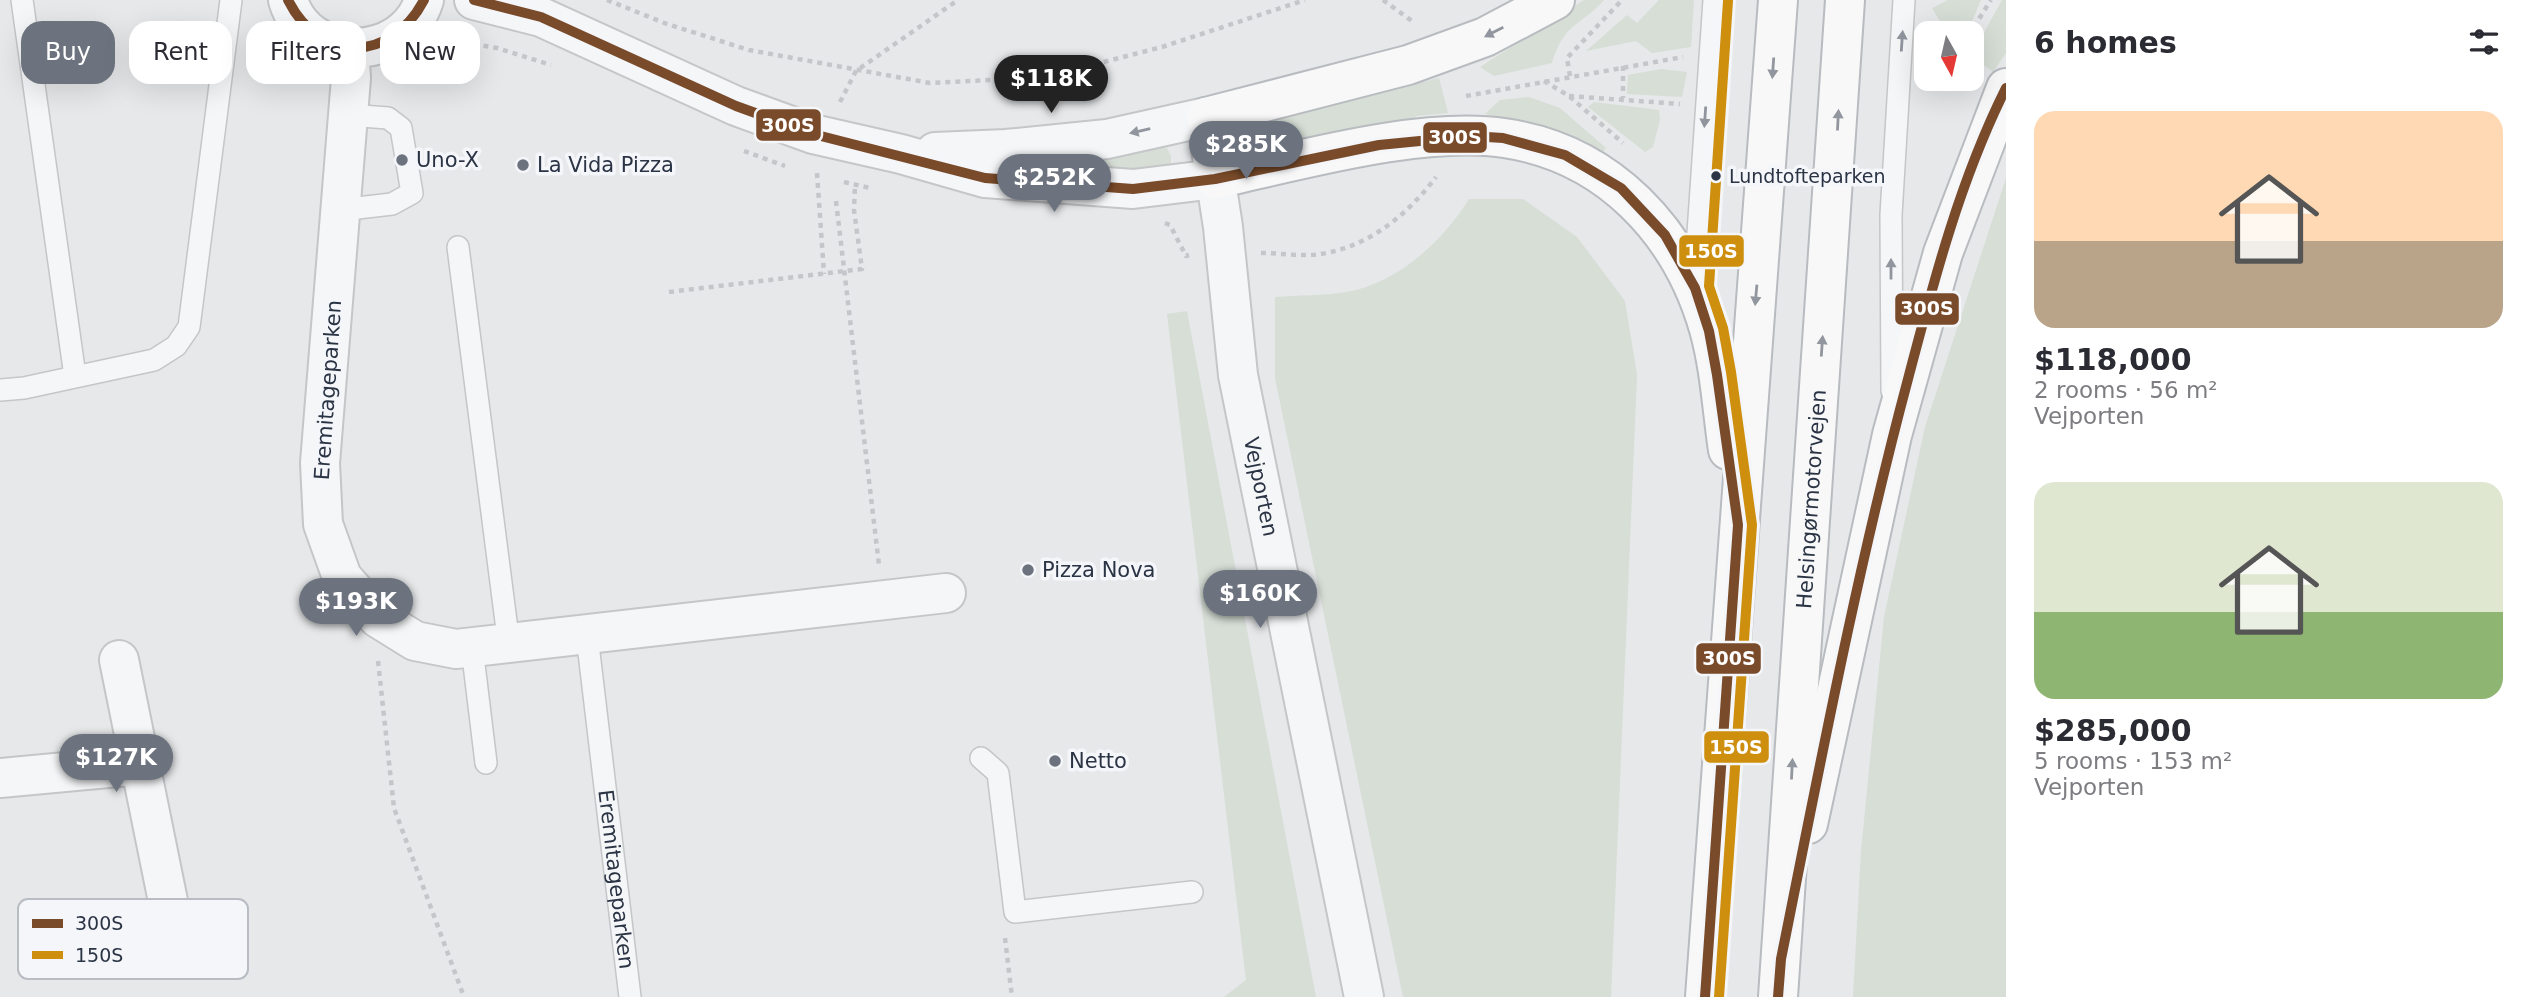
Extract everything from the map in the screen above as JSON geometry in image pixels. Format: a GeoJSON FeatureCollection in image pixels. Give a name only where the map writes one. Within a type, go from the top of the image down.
{"type":"FeatureCollection","features":[{"type":"Feature","properties":{"kind":"highway"},"geometry":{"type":"LineString","coordinates":[[1206,117],[1408,65],[1485,37],[1555,0]]}},
{"type":"Feature","properties":{"kind":"highway"},"geometry":{"type":"LineString","coordinates":[[1705,997],[1778,0]]}},
{"type":"Feature","properties":{"kind":"highway","name":"Helsingørmotorvejen"},"geometry":{"type":"LineString","coordinates":[[1777,997],[1845,0]]}},
{"type":"Feature","properties":{"kind":"highway"},"geometry":{"type":"LineString","coordinates":[[1781,959],[1848,629],[1892,435],[1943,253],[2006,88]]}},
{"type":"Feature","properties":{"kind":"highway"},"geometry":{"type":"LineString","coordinates":[[1215,179],[1380,145],[1471,136],[1535,144],[1575,159],[1621,188],[1665,235],[1695,288],[1709,331],[1715,364],[1738,525]]}},
{"type":"Feature","properties":{"kind":"street"},"geometry":{"type":"LineString","coordinates":[[288,0],[299,21]]}},
{"type":"Feature","properties":{"kind":"street"},"geometry":{"type":"LineString","coordinates":[[366,48],[397,37],[415,19],[424,0]]}},
{"type":"Feature","properties":{"kind":"street"},"geometry":{"type":"LineString","coordinates":[[474,0],[541,17],[736,106],[813,134],[901,154],[985,178],[1133,189],[1215,179]]}},
{"type":"Feature","properties":{"kind":"street","name":"Eremitageparken"},"geometry":{"type":"LineString","coordinates":[[348,84],[320,463],[323,524],[342,577],[378,618],[415,641],[456,649],[946,593]]}},
{"type":"Feature","properties":{"kind":"street"},"geometry":{"type":"LineString","coordinates":[[901,154],[1006,149],[1107,139],[1206,117]]}},
{"type":"Feature","properties":{"kind":"street","name":"Vejporten"},"geometry":{"type":"LineString","coordinates":[[1206,117],[1225,252],[1238,375],[1364,997]]}},
{"type":"Feature","properties":{"kind":"street"},"geometry":{"type":"LineString","coordinates":[[119,660],[168,899]]}},
{"type":"Feature","properties":{"kind":"street"},"geometry":{"type":"LineString","coordinates":[[0,778],[140,765]]}},
{"type":"Feature","properties":{"kind":"lane"},"geometry":{"type":"LineString","coordinates":[[22,0],[75,376]]}},
{"type":"Feature","properties":{"kind":"lane"},"geometry":{"type":"LineString","coordinates":[[0,390],[24,388],[154,360],[176,346],[189,327],[231,0]]}},
{"type":"Feature","properties":{"kind":"lane"},"geometry":{"type":"LineString","coordinates":[[1695,288],[1714,0]]}},
{"type":"Feature","properties":{"kind":"lane"},"geometry":{"type":"LineString","coordinates":[[1892,435],[1891,215],[1905,0]]}},
{"type":"Feature","properties":{"kind":"lane"},"geometry":{"type":"LineString","coordinates":[[340,211],[392,204],[412,193],[401,128],[388,118],[348,115]]}},
{"type":"Feature","properties":{"kind":"lane"},"geometry":{"type":"LineString","coordinates":[[458,247],[491,646],[486,763]]}},
{"type":"Feature","properties":{"kind":"lane","name":"Eremitageparken"},"geometry":{"type":"LineString","coordinates":[[587,636],[630,997]]}},
{"type":"Feature","properties":{"kind":"lane"},"geometry":{"type":"LineString","coordinates":[[981,758],[998,773],[1015,912],[1192,892]]}},
{"type":"Feature","properties":{"kind":"path"},"geometry":{"type":"LineString","coordinates":[[607,0],[667,24],[749,50],[930,83],[1008,79],[1084,67],[1162,47],[1305,0]]}},
{"type":"Feature","properties":{"kind":"path"},"geometry":{"type":"LineString","coordinates":[[837,109],[856,71],[958,0]]}},
{"type":"Feature","properties":{"kind":"path"},"geometry":{"type":"LineString","coordinates":[[1383,0],[1412,21]]}},
{"type":"Feature","properties":{"kind":"path"},"geometry":{"type":"LineString","coordinates":[[1570,76],[1567,58],[1622,0]]}},
{"type":"Feature","properties":{"kind":"path"},"geometry":{"type":"LineString","coordinates":[[1978,21],[1991,0]]}},
{"type":"Feature","properties":{"kind":"path"},"geometry":{"type":"LineString","coordinates":[[1466,96],[1691,55]]}},
{"type":"Feature","properties":{"kind":"path"},"geometry":{"type":"LineString","coordinates":[[1623,66],[1623,98]]}},
{"type":"Feature","properties":{"kind":"path"},"geometry":{"type":"LineString","coordinates":[[1544,81],[1569,96],[1626,146]]}},
{"type":"Feature","properties":{"kind":"path"},"geometry":{"type":"LineString","coordinates":[[1463,87],[1465,103]]}},
{"type":"Feature","properties":{"kind":"path"},"geometry":{"type":"LineString","coordinates":[[1569,96],[1693,105]]}},
{"type":"Feature","properties":{"kind":"path"},"geometry":{"type":"LineString","coordinates":[[817,173],[824,274]]}},
{"type":"Feature","properties":{"kind":"path"},"geometry":{"type":"LineString","coordinates":[[1225,252],[1320,254],[1356,244],[1386,228],[1412,209],[1436,177]]}},
{"type":"Feature","properties":{"kind":"path"},"geometry":{"type":"LineString","coordinates":[[669,292],[862,269],[854,210],[855,185]]}},
{"type":"Feature","properties":{"kind":"path"},"geometry":{"type":"LineString","coordinates":[[836,201],[884,600]]}},
{"type":"Feature","properties":{"kind":"path"},"geometry":{"type":"LineString","coordinates":[[378,618],[378,667],[394,808],[464,997]]}},
{"type":"Feature","properties":{"kind":"path"},"geometry":{"type":"LineString","coordinates":[[1012,997],[1004,930],[1015,912]]}},
{"type":"Feature","properties":{"kind":"shaded area"},"geometry":{"type":"Polygon","coordinates":[[[1584,0],[1604,0],[1567,32],[1552,63],[1494,76],[1480,67],[1584,0]]]}},
{"type":"Feature","properties":{"kind":"shaded area"},"geometry":{"type":"Polygon","coordinates":[[[1659,0],[1694,0],[1691,47],[1652,53],[1636,41],[1586,51],[1627,15],[1637,23],[1659,0]]]}},
{"type":"Feature","properties":{"kind":"shaded area"},"geometry":{"type":"Polygon","coordinates":[[[1948,0],[1981,0],[1972,21],[1940,21],[1932,8],[1948,0]]]}},
{"type":"Feature","properties":{"kind":"shaded area"},"geometry":{"type":"Polygon","coordinates":[[[2002,0],[2006,0],[2006,53],[1993,72],[1984,65],[1984,32],[2002,0]]]}},
{"type":"Feature","properties":{"kind":"shaded area"},"geometry":{"type":"Polygon","coordinates":[[[1661,69],[1687,72],[1682,97],[1627,94],[1628,75],[1661,69]]]}},
{"type":"Feature","properties":{"kind":"shaded area"},"geometry":{"type":"Polygon","coordinates":[[[1439,78],[1448,113],[1416,116],[1411,125],[1244,156],[1237,153],[1229,132],[1242,125],[1439,78]]]}},
{"type":"Feature","properties":{"kind":"shaded area"},"geometry":{"type":"Polygon","coordinates":[[[1529,97],[1560,108],[1606,148],[1599,157],[1512,120],[1485,114],[1500,100],[1529,97]]]}},
{"type":"Feature","properties":{"kind":"shaded area"},"geometry":{"type":"Polygon","coordinates":[[[1594,102],[1659,110],[1660,120],[1653,147],[1645,152],[1588,107],[1594,102]]]}},
{"type":"Feature","properties":{"kind":"shaded area"},"geometry":{"type":"Polygon","coordinates":[[[1154,146],[1167,148],[1171,156],[1171,169],[1127,171],[1018,165],[1154,146]]]}},
{"type":"Feature","properties":{"kind":"shaded area"},"geometry":{"type":"Polygon","coordinates":[[[2006,178],[2006,997],[1853,997],[1861,851],[1884,617],[1925,427],[2006,178]]]}},
{"type":"Feature","properties":{"kind":"shaded area"},"geometry":{"type":"Polygon","coordinates":[[[1469,199],[1523,199],[1577,237],[1625,301],[1637,375],[1611,997],[1403,997],[1275,378],[1275,297],[1346,292],[1383,280],[1432,245],[1469,199]]]}},
{"type":"Feature","properties":{"kind":"shaded area"},"geometry":{"type":"Polygon","coordinates":[[[1187,311],[1316,997],[1224,997],[1246,980],[1167,314],[1187,311]]]}},
{"type":"Feature","properties":{"kind":"transit line","name":"300S"},"geometry":{"type":"LineString","coordinates":[[288,0],[302,21],[318,36],[336,45],[356,48],[375,45],[393,36],[410,21],[424,0]]}},
{"type":"Feature","properties":{"kind":"transit line","name":"300S"},"geometry":{"type":"LineString","coordinates":[[474,0],[541,17],[736,106],[813,134],[985,178],[1133,189],[1215,179],[1379,145],[1471,136],[1503,138],[1565,155],[1621,188],[1665,235],[1695,288],[1709,331],[1717,375],[1738,525],[1705,997]]}},
{"type":"Feature","properties":{"kind":"transit line","name":"150S"},"geometry":{"type":"LineString","coordinates":[[1719,997],[1752,525],[1731,372],[1723,328],[1709,286],[1728,1]]}},
{"type":"Feature","properties":{"kind":"transit line","name":"300S"},"geometry":{"type":"LineString","coordinates":[[1778,997],[1781,959],[1825,741],[1890,451],[1950,231],[1975,158],[2006,88]]}},
{"type":"Feature","properties":{"kind":"place","name":"Uno-X"},"geometry":{"type":"Point","coordinates":[402,160]}},
{"type":"Feature","properties":{"kind":"place","name":"La Vida Pizza"},"geometry":{"type":"Point","coordinates":[523,165]}},
{"type":"Feature","properties":{"kind":"place","name":"Lundtofteparken"},"geometry":{"type":"Point","coordinates":[1716,176]}},
{"type":"Feature","properties":{"kind":"place","name":"Pizza Nova"},"geometry":{"type":"Point","coordinates":[1028,570]}},
{"type":"Feature","properties":{"kind":"place","name":"Netto"},"geometry":{"type":"Point","coordinates":[1055,761]}}]}
